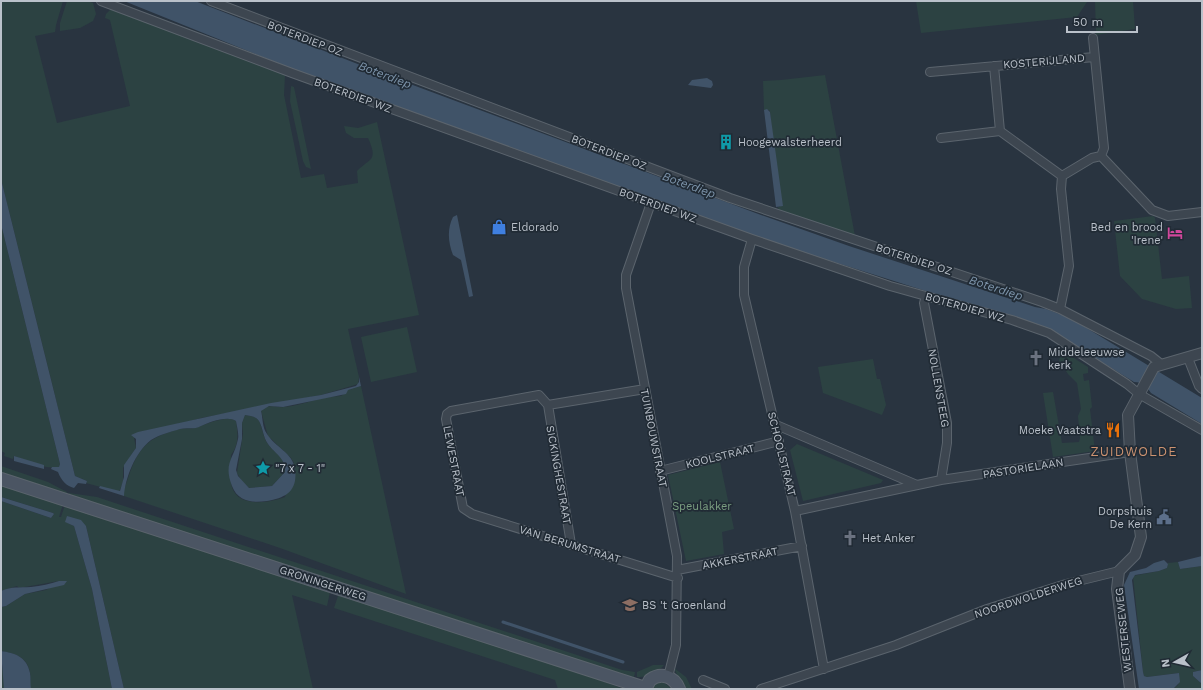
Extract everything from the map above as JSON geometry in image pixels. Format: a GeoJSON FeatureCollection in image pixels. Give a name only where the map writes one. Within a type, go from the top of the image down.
{"type":"FeatureCollection","features":[{"type":"Feature","properties":{"kind":"main road","name":"GRONINGERWEG"},"geometry":{"type":"LineString","coordinates":[[1,479],[645,688]]}},
{"type":"Feature","properties":{"kind":"main road"},"geometry":{"type":"LineString","coordinates":[[645,688],[654,678],[668,677],[676,683],[679,689]]}},
{"type":"Feature","properties":{"kind":"street","name":"BOTERDIEP WZ"},"geometry":{"type":"LineString","coordinates":[[101,1],[292,73],[752,240],[926,296],[1012,320],[1049,333],[1127,384],[1202,430]]}},
{"type":"Feature","properties":{"kind":"street","name":"BOTERDIEP OZ"},"geometry":{"type":"LineString","coordinates":[[211,1],[730,198],[1060,309],[1152,356],[1158,365]]}},
{"type":"Feature","properties":{"kind":"street","name":"KOSTERIJLAND"},"geometry":{"type":"LineString","coordinates":[[1093,38],[1104,148],[1101,156]]}},
{"type":"Feature","properties":{"kind":"street","name":"KOSTERIJLAND"},"geometry":{"type":"LineString","coordinates":[[930,72],[1094,57]]}},
{"type":"Feature","properties":{"kind":"street","name":"KOSTERIJLAND"},"geometry":{"type":"LineString","coordinates":[[994,66],[1000,131]]}},
{"type":"Feature","properties":{"kind":"street"},"geometry":{"type":"LineString","coordinates":[[941,138],[1000,131],[1062,176]]}},
{"type":"Feature","properties":{"kind":"street"},"geometry":{"type":"LineString","coordinates":[[1062,176],[1092,158],[1101,156],[1152,210],[1168,216],[1202,212]]}},
{"type":"Feature","properties":{"kind":"street"},"geometry":{"type":"LineString","coordinates":[[1060,309],[1069,266],[1060,189],[1062,176]]}},
{"type":"Feature","properties":{"kind":"street","name":"TUINBOUWSTRAAT"},"geometry":{"type":"LineString","coordinates":[[652,203],[626,275],[626,288],[677,556],[676,646],[668,677]]}},
{"type":"Feature","properties":{"kind":"street","name":"SCHOOLSTRAAT"},"geometry":{"type":"LineString","coordinates":[[752,240],[744,267],[744,295],[795,511],[824,669]]}},
{"type":"Feature","properties":{"kind":"street","name":"NOLLENSTEEG"},"geometry":{"type":"LineString","coordinates":[[926,296],[924,303],[947,423],[947,443],[941,480]]}},
{"type":"Feature","properties":{"kind":"street"},"geometry":{"type":"LineString","coordinates":[[1119,571],[1135,555],[1141,537],[1130,452],[1128,414],[1140,392],[1158,365],[1202,353]]}},
{"type":"Feature","properties":{"kind":"street"},"geometry":{"type":"LineString","coordinates":[[1188,358],[1198,386],[1202,389]]}},
{"type":"Feature","properties":{"kind":"street"},"geometry":{"type":"LineString","coordinates":[[548,405],[644,389]]}},
{"type":"Feature","properties":{"kind":"street","name":"LEWESTRAAT"},"geometry":{"type":"LineString","coordinates":[[463,508],[446,419],[447,414],[454,410],[539,396],[548,405]]}},
{"type":"Feature","properties":{"kind":"street","name":"SICKINGHESTRAAT"},"geometry":{"type":"LineString","coordinates":[[548,405],[570,544]]}},
{"type":"Feature","properties":{"kind":"street"},"geometry":{"type":"LineString","coordinates":[[774,424],[917,485]]}},
{"type":"Feature","properties":{"kind":"street","name":"KOOLSTRAAT"},"geometry":{"type":"LineString","coordinates":[[660,471],[779,441]]}},
{"type":"Feature","properties":{"kind":"street","name":"PASTORIELAAN"},"geometry":{"type":"LineString","coordinates":[[795,511],[941,480],[1130,452]]}},
{"type":"Feature","properties":{"kind":"street","name":"VAN BERUMSTRAAT"},"geometry":{"type":"LineString","coordinates":[[463,508],[472,514],[570,544],[678,574]]}},
{"type":"Feature","properties":{"kind":"street","name":"AKKERSTRAAT"},"geometry":{"type":"LineString","coordinates":[[678,574],[802,546]]}},
{"type":"Feature","properties":{"kind":"street","name":"NOORDWOLDERWEG"},"geometry":{"type":"LineString","coordinates":[[761,689],[896,645],[987,609],[1066,584],[1119,571]]}},
{"type":"Feature","properties":{"kind":"street","name":"WESTERSEWEG"},"geometry":{"type":"LineString","coordinates":[[1119,571],[1118,590],[1130,689]]}},
{"type":"Feature","properties":{"kind":"street"},"geometry":{"type":"LineString","coordinates":[[703,680],[725,689]]}},
{"type":"Feature","properties":{"kind":"green space"},"geometry":{"type":"Polygon","coordinates":[[[1,1],[63,1],[55,32],[35,36],[57,123],[130,106],[110,20],[105,18],[106,14],[111,9],[285,75],[284,95],[301,178],[324,174],[327,188],[358,183],[357,171],[371,159],[373,156],[373,151],[368,138],[354,138],[346,133],[344,126],[358,128],[377,122],[419,315],[348,329],[359,377],[358,384],[321,395],[201,418],[134,438],[136,448],[123,468],[123,482],[119,492],[86,483],[87,481],[75,476],[1,179],[1,1]]]}},
{"type":"Feature","properties":{"kind":"green space"},"geometry":{"type":"Polygon","coordinates":[[[67,1],[88,1],[93,3],[96,14],[93,21],[80,28],[60,31],[60,23],[67,1]]]}},
{"type":"Feature","properties":{"kind":"green space"},"geometry":{"type":"Polygon","coordinates":[[[916,1],[1087,2],[1077,17],[921,33],[916,1]]]}},
{"type":"Feature","properties":{"kind":"green space"},"geometry":{"type":"Polygon","coordinates":[[[1095,1],[1133,1],[1135,29],[1096,35],[1095,1]]]}},
{"type":"Feature","properties":{"kind":"green space"},"geometry":{"type":"Polygon","coordinates":[[[825,75],[855,236],[779,211],[778,207],[780,207],[770,112],[769,110],[764,110],[763,81],[825,75]]]}},
{"type":"Feature","properties":{"kind":"green space"},"geometry":{"type":"Polygon","coordinates":[[[291,86],[294,87],[311,169],[306,167],[303,161],[290,101],[291,86]]]}},
{"type":"Feature","properties":{"kind":"green space"},"geometry":{"type":"Polygon","coordinates":[[[1153,216],[1155,218],[1162,279],[1189,276],[1192,308],[1176,309],[1142,299],[1120,276],[1114,221],[1153,216]]]}},
{"type":"Feature","properties":{"kind":"green space"},"geometry":{"type":"Polygon","coordinates":[[[1,224],[60,464],[59,467],[54,468],[43,466],[14,456],[13,459],[4,456],[5,453],[1,451],[1,224]]]}},
{"type":"Feature","properties":{"kind":"green space"},"geometry":{"type":"Polygon","coordinates":[[[407,327],[417,372],[371,382],[361,337],[407,327]]]}},
{"type":"Feature","properties":{"kind":"green space"},"geometry":{"type":"Polygon","coordinates":[[[1061,350],[1088,367],[1088,373],[1083,374],[1084,381],[1089,380],[1092,407],[1090,409],[1095,451],[1053,457],[1043,393],[1053,392],[1062,443],[1079,442],[1080,438],[1078,416],[1081,409],[1077,383],[1068,374],[1059,361],[1061,350]]]}},
{"type":"Feature","properties":{"kind":"green space"},"geometry":{"type":"Polygon","coordinates":[[[873,359],[877,379],[880,379],[886,405],[882,415],[823,393],[818,367],[873,359]]]}},
{"type":"Feature","properties":{"kind":"green space"},"geometry":{"type":"Polygon","coordinates":[[[361,386],[406,594],[280,548],[124,496],[123,492],[136,458],[143,448],[151,441],[175,430],[195,428],[222,419],[232,419],[236,421],[237,426],[237,439],[234,451],[231,455],[230,471],[231,483],[235,494],[247,501],[255,502],[271,501],[285,497],[294,463],[291,458],[268,436],[261,411],[269,406],[285,407],[326,397],[341,396],[348,390],[361,386]]]}},
{"type":"Feature","properties":{"kind":"green space"},"geometry":{"type":"Polygon","coordinates":[[[245,415],[253,416],[258,419],[266,441],[281,458],[285,467],[285,472],[272,486],[249,488],[241,480],[237,473],[243,434],[242,423],[245,415]]]}},
{"type":"Feature","properties":{"kind":"green space"},"geometry":{"type":"Polygon","coordinates":[[[797,444],[883,480],[881,483],[803,501],[790,450],[797,444]]]}},
{"type":"Feature","properties":{"kind":"green space","name":"Speulakker"},"geometry":{"type":"Polygon","coordinates":[[[720,462],[734,529],[722,532],[724,554],[686,561],[668,475],[720,462]]]}},
{"type":"Feature","properties":{"kind":"green space"},"geometry":{"type":"Polygon","coordinates":[[[1,466],[48,482],[67,492],[66,495],[1,474],[1,466]]]}},
{"type":"Feature","properties":{"kind":"green space"},"geometry":{"type":"Polygon","coordinates":[[[1,484],[63,504],[59,517],[61,517],[65,505],[330,592],[327,606],[292,595],[313,689],[124,689],[86,526],[66,522],[74,526],[92,589],[112,689],[31,689],[30,673],[26,663],[20,657],[1,651],[1,607],[6,606],[25,594],[46,590],[59,581],[19,588],[17,586],[1,591],[1,501],[51,518],[54,514],[1,497],[1,484]]]}},
{"type":"Feature","properties":{"kind":"green space"},"geometry":{"type":"Polygon","coordinates":[[[69,493],[97,497],[622,670],[635,672],[634,677],[601,670],[68,496],[69,493]]]}},
{"type":"Feature","properties":{"kind":"green space"},"geometry":{"type":"Polygon","coordinates":[[[1178,562],[1180,569],[1202,566],[1202,670],[1193,672],[1193,676],[1202,684],[1202,689],[1173,689],[1178,685],[1179,673],[1147,677],[1144,676],[1143,672],[1133,576],[1159,571],[1167,568],[1168,563],[1178,562]]]}},
{"type":"Feature","properties":{"kind":"green space"},"geometry":{"type":"Polygon","coordinates":[[[342,595],[587,675],[623,689],[558,689],[555,680],[334,608],[338,596],[342,595]]]}},
{"type":"Feature","properties":{"kind":"green space"},"geometry":{"type":"Polygon","coordinates":[[[1,662],[5,682],[4,689],[1,689],[1,662]]]}},
{"type":"Feature","properties":{"kind":"green space"},"geometry":{"type":"Polygon","coordinates":[[[653,665],[664,665],[652,674],[645,677],[637,677],[637,672],[653,665]]]}},
{"type":"Feature","properties":{"kind":"green space"},"geometry":{"type":"Polygon","coordinates":[[[674,668],[686,677],[692,689],[683,689],[674,668]]]}},
{"type":"Feature","properties":{"kind":"green space"},"geometry":{"type":"Polygon","coordinates":[[[663,682],[672,689],[649,689],[657,683],[663,682]]]}},
{"type":"Feature","properties":{"kind":"water","name":"Boterdiep"},"geometry":{"type":"Polygon","coordinates":[[[124,1],[195,1],[386,75],[761,215],[849,246],[1070,318],[1202,398],[1202,424],[1151,393],[1146,386],[1134,382],[1066,340],[970,305],[777,244],[395,107],[300,72],[124,1]]]}},
{"type":"Feature","properties":{"kind":"water"},"geometry":{"type":"Polygon","coordinates":[[[707,78],[712,81],[713,85],[711,88],[688,85],[692,80],[707,78]]]}},
{"type":"Feature","properties":{"kind":"water"},"geometry":{"type":"Polygon","coordinates":[[[767,109],[770,112],[783,206],[776,207],[764,110],[767,109]]]}},
{"type":"Feature","properties":{"kind":"water"},"geometry":{"type":"Polygon","coordinates":[[[1,179],[75,476],[87,481],[86,484],[78,483],[74,488],[64,482],[58,472],[51,469],[52,467],[59,467],[60,464],[1,224],[1,179]]]}},
{"type":"Feature","properties":{"kind":"water"},"geometry":{"type":"Polygon","coordinates":[[[457,215],[473,296],[469,297],[461,260],[453,255],[449,240],[451,222],[453,217],[457,215]]]}},
{"type":"Feature","properties":{"kind":"water"},"geometry":{"type":"Polygon","coordinates":[[[359,377],[361,386],[348,390],[346,394],[283,407],[269,406],[261,411],[263,425],[270,439],[287,454],[294,463],[295,483],[289,492],[280,498],[256,502],[246,500],[238,495],[232,486],[229,466],[238,439],[236,421],[233,419],[213,421],[196,428],[180,429],[151,440],[140,451],[132,466],[126,482],[124,496],[99,488],[100,486],[120,491],[124,477],[124,465],[136,448],[136,439],[131,435],[138,432],[271,403],[321,395],[356,386],[359,382],[359,377]],[[245,415],[242,423],[242,439],[236,470],[238,476],[249,488],[272,486],[285,472],[284,463],[280,456],[266,441],[258,419],[245,415]]]}},
{"type":"Feature","properties":{"kind":"water"},"geometry":{"type":"Polygon","coordinates":[[[14,456],[44,465],[44,469],[14,461],[14,456]]]}},
{"type":"Feature","properties":{"kind":"water"},"geometry":{"type":"Polygon","coordinates":[[[1,497],[54,514],[51,518],[1,501],[1,497]]]}},
{"type":"Feature","properties":{"kind":"water"},"geometry":{"type":"Polygon","coordinates":[[[67,516],[81,520],[86,526],[124,689],[112,689],[92,589],[74,526],[65,522],[67,516]]]}},
{"type":"Feature","properties":{"kind":"water"},"geometry":{"type":"Polygon","coordinates":[[[1202,556],[1202,566],[1180,569],[1178,562],[1202,556]]]}},
{"type":"Feature","properties":{"kind":"water"},"geometry":{"type":"Polygon","coordinates":[[[1164,560],[1168,564],[1167,568],[1159,571],[1135,575],[1132,580],[1143,672],[1144,676],[1147,677],[1179,673],[1180,682],[1173,689],[1139,689],[1124,585],[1130,572],[1146,568],[1154,563],[1164,560]]]}},
{"type":"Feature","properties":{"kind":"water"},"geometry":{"type":"Polygon","coordinates":[[[59,581],[67,581],[64,585],[25,594],[6,606],[1,607],[1,591],[5,589],[31,587],[59,581]]]}},
{"type":"Feature","properties":{"kind":"water"},"geometry":{"type":"Polygon","coordinates":[[[1,651],[16,655],[26,663],[30,673],[31,689],[4,689],[1,651]]]}},
{"type":"Feature","properties":{"kind":"water"},"geometry":{"type":"Polygon","coordinates":[[[1202,670],[1202,684],[1193,676],[1193,672],[1202,670]]]}},
{"type":"Feature","properties":{"kind":"waterway"},"geometry":{"type":"LineString","coordinates":[[503,622],[623,662]]}},
{"type":"Feature","properties":{"kind":"place","name":"Hoogewalsterheerd"},"geometry":{"type":"Point","coordinates":[726,142]}},
{"type":"Feature","properties":{"kind":"place","name":"Eldorado"},"geometry":{"type":"Point","coordinates":[499,227]}},
{"type":"Feature","properties":{"kind":"place","name":"Bed en brood 'Irene'"},"geometry":{"type":"Point","coordinates":[1175,233]}},
{"type":"Feature","properties":{"kind":"place","name":"Middeleeuwse kerk"},"geometry":{"type":"Point","coordinates":[1036,358]}},
{"type":"Feature","properties":{"kind":"place","name":"Moeke Vaatstra"},"geometry":{"type":"Point","coordinates":[1113,430]}},
{"type":"Feature","properties":{"kind":"place","name":"\"7 x 7 - 1\""},"geometry":{"type":"Point","coordinates":[263,468]}},
{"type":"Feature","properties":{"kind":"place","name":"Dorpshuis De Kern"},"geometry":{"type":"Point","coordinates":[1164,517]}},
{"type":"Feature","properties":{"kind":"place","name":"Het Anker"},"geometry":{"type":"Point","coordinates":[850,538]}},
{"type":"Feature","properties":{"kind":"place","name":"BS 't Groenland"},"geometry":{"type":"Point","coordinates":[630,605]}},
{"type":"Feature","properties":{"kind":"district","name":"ZUIDWOLDE"},"geometry":{"type":"Point","coordinates":[1134,451]}}]}
